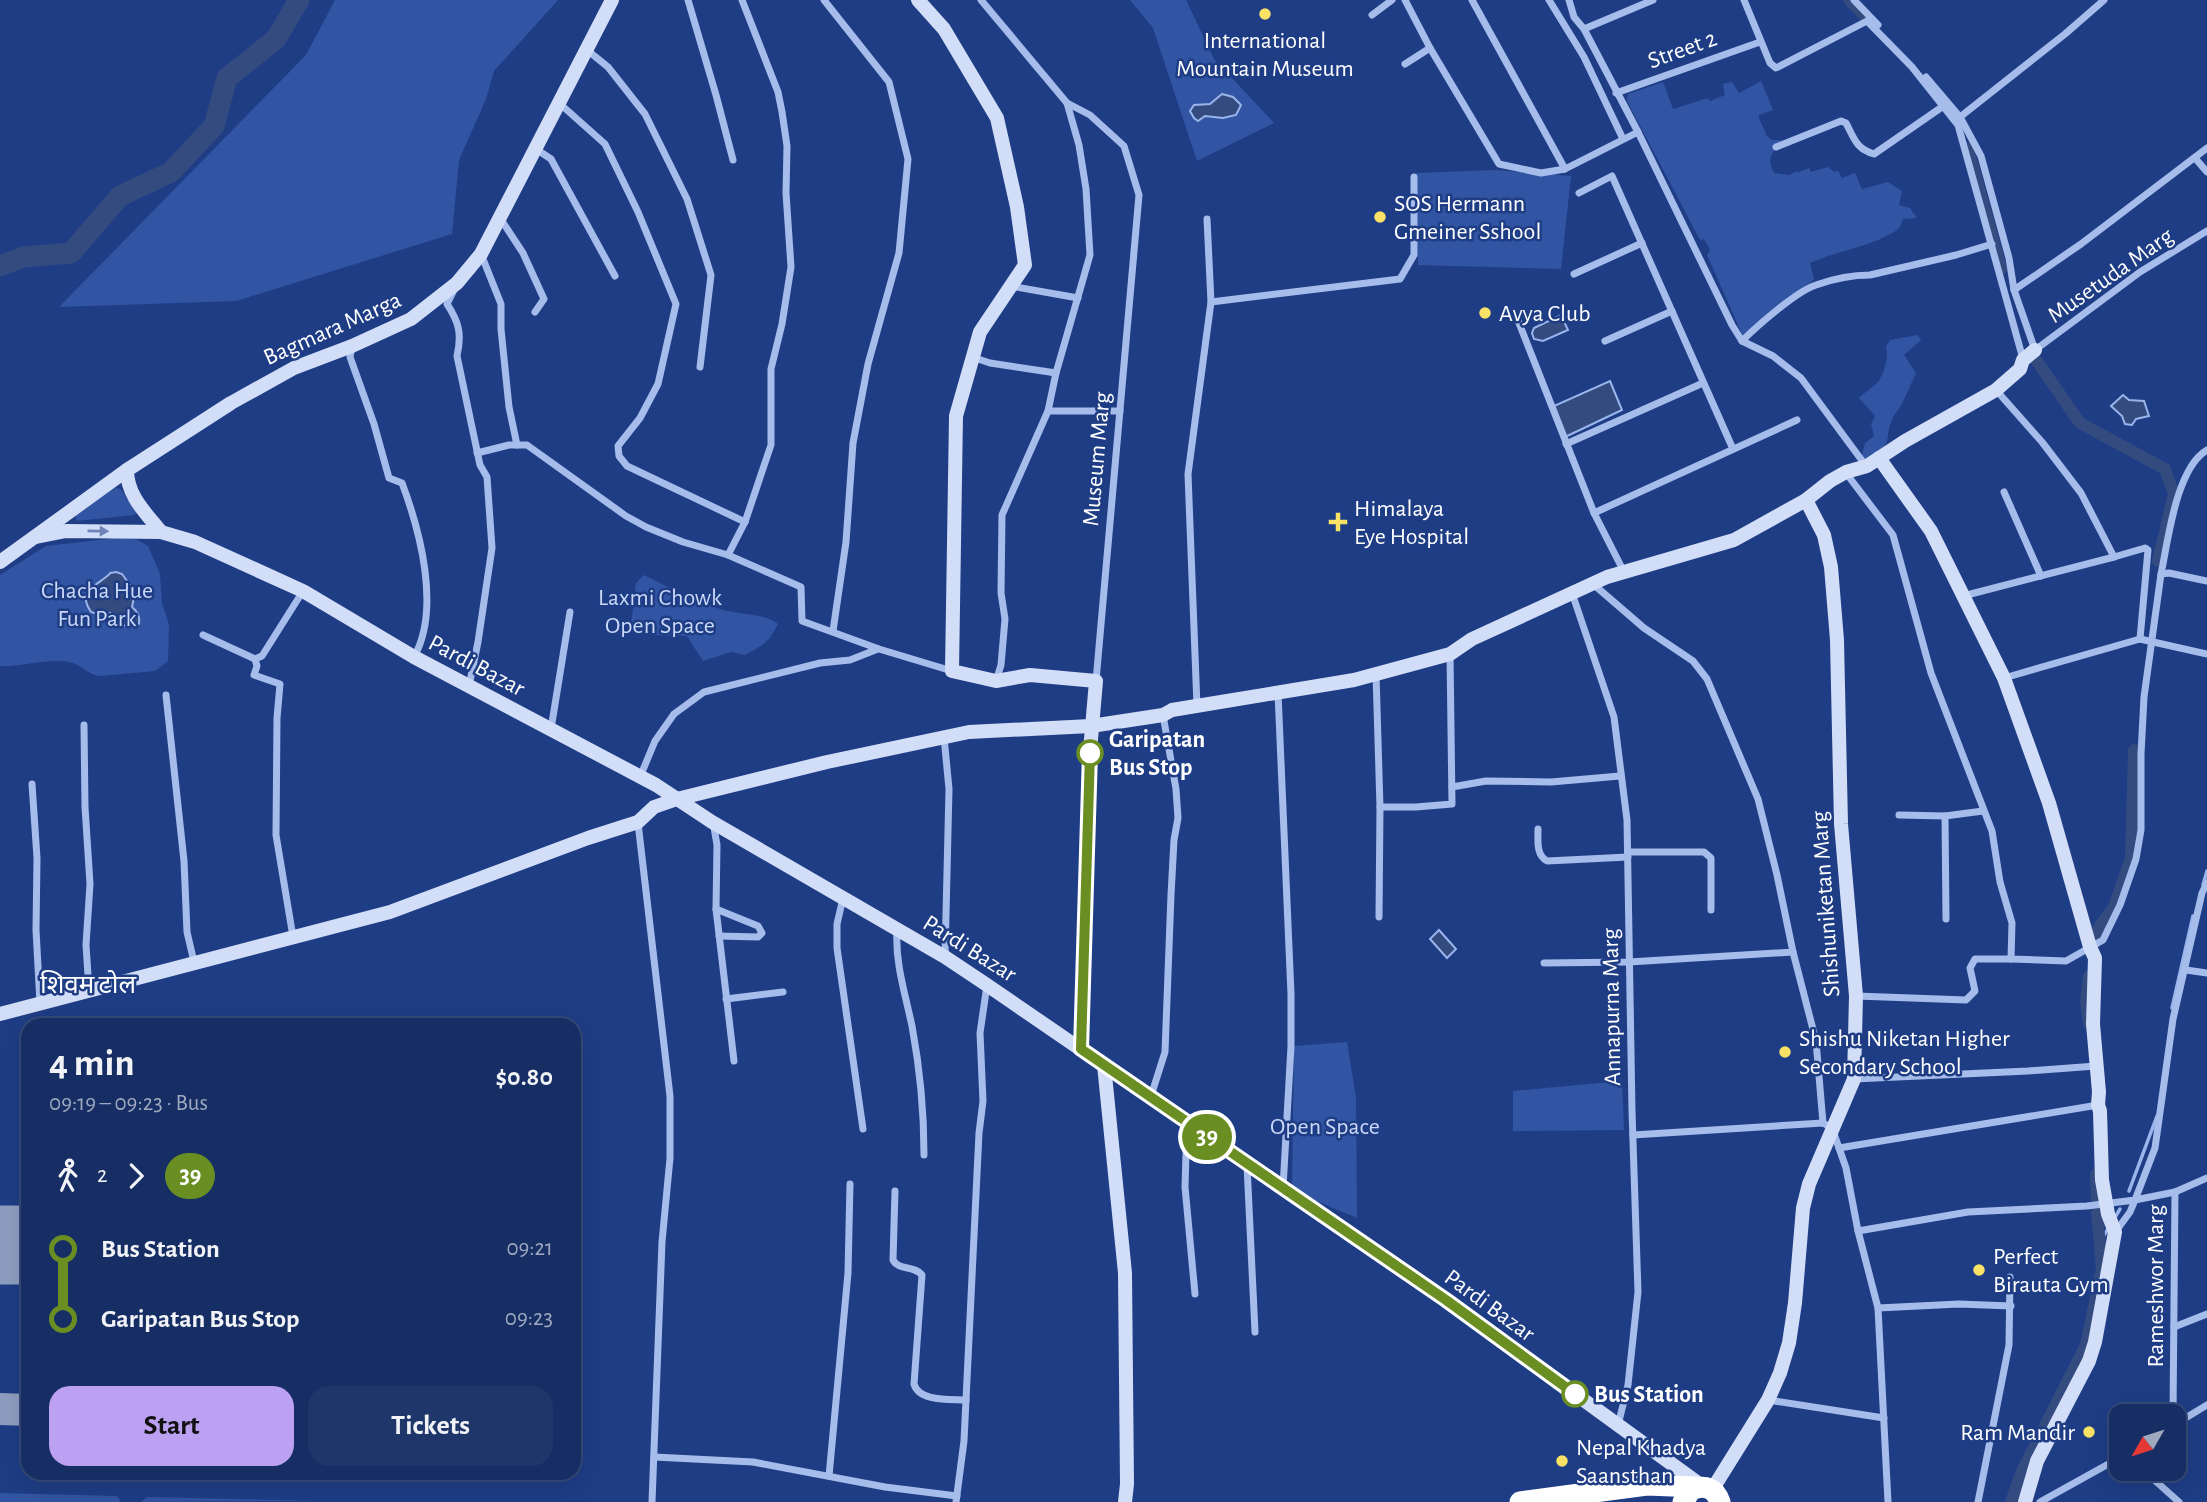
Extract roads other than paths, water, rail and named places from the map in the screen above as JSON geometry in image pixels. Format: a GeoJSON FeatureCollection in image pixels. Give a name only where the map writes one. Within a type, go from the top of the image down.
{"type":"FeatureCollection","features":[{"type":"Feature","properties":{"kind":"highway"},"geometry":{"type":"LineString","coordinates":[[1520,1502],[1647,1485],[1708,1494]]}},
{"type":"Feature","properties":{"kind":"highway"},"geometry":{"type":"LineString","coordinates":[[1604,1491],[1637,1502]]}},
{"type":"Feature","properties":{"kind":"main road","name":"Bagmara Marga"},"geometry":{"type":"LineString","coordinates":[[0,562],[127,470],[231,403],[294,368],[411,320],[457,283],[481,254],[612,0]]}},
{"type":"Feature","properties":{"kind":"main road"},"geometry":{"type":"LineString","coordinates":[[918,0],[944,29],[998,118],[1017,207],[1025,265],[980,332],[956,416],[952,671],[996,681],[1030,676],[1096,681],[1091,726],[1081,1049]]}},
{"type":"Feature","properties":{"kind":"main road"},"geometry":{"type":"LineString","coordinates":[[0,1014],[390,912],[638,822],[654,807],[677,799],[827,762],[969,732],[1091,726],[1163,715],[1172,710],[1354,680],[1450,654],[1472,639],[1593,583],[1734,540],[1806,500],[1846,472],[1873,462],[1996,390],[2020,369],[2029,355]]}},
{"type":"Feature","properties":{"kind":"main road"},"geometry":{"type":"LineString","coordinates":[[1873,462],[1931,531],[2004,678],[2049,803],[2095,958],[2092,1024],[2099,1092],[2102,1180],[2111,1219],[2095,1342],[2089,1361],[2037,1461],[2025,1502]]}},
{"type":"Feature","properties":{"kind":"main road"},"geometry":{"type":"LineString","coordinates":[[127,470],[127,483],[134,497],[161,532]]}},
{"type":"Feature","properties":{"kind":"main road","name":"Shishuniketan Marg"},"geometry":{"type":"LineString","coordinates":[[1708,1494],[1768,1400],[1780,1373],[1788,1343],[1803,1208],[1809,1184],[1828,1126],[1854,1079],[1856,996],[1841,824],[1837,640],[1831,568],[1824,535],[1806,500]]}},
{"type":"Feature","properties":{"kind":"main road","name":"Pardi Bazar"},"geometry":{"type":"LineString","coordinates":[[36,537],[66,531],[161,532],[195,542],[303,591],[414,657],[640,776],[712,822],[945,957],[987,985],[1446,1300],[1708,1494]]}},
{"type":"Feature","properties":{"kind":"main road"},"geometry":{"type":"LineString","coordinates":[[1104,1065],[1125,1273],[1125,1502]]}},
{"type":"Feature","properties":{"kind":"street"},"geometry":{"type":"LineString","coordinates":[[688,0],[733,160]]}},
{"type":"Feature","properties":{"kind":"street"},"geometry":{"type":"LineString","coordinates":[[728,555],[745,522],[771,445],[771,369],[782,324],[790,267],[786,193],[787,146],[782,112],[775,83],[742,0]]}},
{"type":"Feature","properties":{"kind":"street"},"geometry":{"type":"LineString","coordinates":[[824,0],[889,82],[908,159],[899,253],[868,364],[853,443],[846,542],[833,631]]}},
{"type":"Feature","properties":{"kind":"street"},"geometry":{"type":"LineString","coordinates":[[981,0],[1067,103],[1079,145],[1084,178],[1090,255],[1056,373],[1048,411],[1002,515],[1001,593],[1004,619],[1001,665],[996,681]]}},
{"type":"Feature","properties":{"kind":"street"},"geometry":{"type":"LineString","coordinates":[[1372,15],[1392,0]]}},
{"type":"Feature","properties":{"kind":"street"},"geometry":{"type":"LineString","coordinates":[[1405,0],[1430,48],[1499,164],[1541,173],[1565,169],[1638,132]]}},
{"type":"Feature","properties":{"kind":"street"},"geometry":{"type":"LineString","coordinates":[[1472,0],[1565,169]]}},
{"type":"Feature","properties":{"kind":"street"},"geometry":{"type":"LineString","coordinates":[[1549,0],[1584,57],[1623,139]]}},
{"type":"Feature","properties":{"kind":"street"},"geometry":{"type":"LineString","coordinates":[[1569,0],[1574,18],[1584,29],[1638,132],[1742,341],[1773,356],[1801,378],[1873,462]]}},
{"type":"Feature","properties":{"kind":"street"},"geometry":{"type":"LineString","coordinates":[[1584,29],[1653,0]]}},
{"type":"Feature","properties":{"kind":"street"},"geometry":{"type":"LineString","coordinates":[[1744,0],[1770,63],[1776,68],[1867,21],[1912,67],[1958,125],[1992,244],[2029,355]]}},
{"type":"Feature","properties":{"kind":"street"},"geometry":{"type":"LineString","coordinates":[[1854,0],[1960,117],[1981,156],[2009,258],[2029,355]]}},
{"type":"Feature","properties":{"kind":"street"},"geometry":{"type":"LineString","coordinates":[[1960,117],[2066,34],[2104,0]]}},
{"type":"Feature","properties":{"kind":"street","name":"Street 2"},"geometry":{"type":"LineString","coordinates":[[1616,93],[1760,41]]}},
{"type":"Feature","properties":{"kind":"street"},"geometry":{"type":"LineString","coordinates":[[1405,64],[1430,48]]}},
{"type":"Feature","properties":{"kind":"street"},"geometry":{"type":"LineString","coordinates":[[587,50],[608,66],[646,114],[687,199],[711,275],[699,368]]}},
{"type":"Feature","properties":{"kind":"street"},"geometry":{"type":"LineString","coordinates":[[559,103],[606,144],[676,304],[658,384],[640,418],[618,446],[619,456],[627,466],[745,522]]}},
{"type":"Feature","properties":{"kind":"street","name":"Museum Marg"},"geometry":{"type":"LineString","coordinates":[[1067,103],[1090,115],[1124,146],[1139,195],[1096,681]]}},
{"type":"Feature","properties":{"kind":"street"},"geometry":{"type":"LineString","coordinates":[[1776,147],[1841,121],[1846,123],[1855,143],[1863,151],[1874,154],[1942,107]]}},
{"type":"Feature","properties":{"kind":"street"},"geometry":{"type":"LineString","coordinates":[[2014,290],[2081,244],[2207,148]]}},
{"type":"Feature","properties":{"kind":"street"},"geometry":{"type":"LineString","coordinates":[[535,149],[551,159],[615,276]]}},
{"type":"Feature","properties":{"kind":"street"},"geometry":{"type":"LineString","coordinates":[[2195,158],[2207,172]]}},
{"type":"Feature","properties":{"kind":"street"},"geometry":{"type":"LineString","coordinates":[[1579,193],[1612,176],[1733,449]]}},
{"type":"Feature","properties":{"kind":"street"},"geometry":{"type":"LineString","coordinates":[[1211,302],[1400,279],[1414,255],[1413,177]]}},
{"type":"Feature","properties":{"kind":"street"},"geometry":{"type":"LineString","coordinates":[[500,217],[523,253],[544,299],[535,312]]}},
{"type":"Feature","properties":{"kind":"street"},"geometry":{"type":"LineString","coordinates":[[1197,706],[1188,474],[1211,302],[1206,219]]}},
{"type":"Feature","properties":{"kind":"street","name":"Musetuda Marg"},"geometry":{"type":"LineString","coordinates":[[2029,355],[2140,272],[2207,231]]}},
{"type":"Feature","properties":{"kind":"street"},"geometry":{"type":"LineString","coordinates":[[1574,274],[1642,243]]}},
{"type":"Feature","properties":{"kind":"street"},"geometry":{"type":"LineString","coordinates":[[1742,341],[1773,314],[1814,285],[1857,275],[1870,275],[1992,244]]}},
{"type":"Feature","properties":{"kind":"street"},"geometry":{"type":"LineString","coordinates":[[481,254],[501,304],[509,407],[517,445]]}},
{"type":"Feature","properties":{"kind":"street"},"geometry":{"type":"LineString","coordinates":[[457,283],[447,304],[459,322],[461,341],[457,356],[480,466],[487,477],[492,548],[469,686]]}},
{"type":"Feature","properties":{"kind":"street"},"geometry":{"type":"LineString","coordinates":[[1010,286],[1078,298]]}},
{"type":"Feature","properties":{"kind":"street"},"geometry":{"type":"LineString","coordinates":[[1605,341],[1672,311]]}},
{"type":"Feature","properties":{"kind":"street"},"geometry":{"type":"LineString","coordinates":[[1517,318],[1594,513],[1624,573]]}},
{"type":"Feature","properties":{"kind":"street"},"geometry":{"type":"LineString","coordinates":[[352,346],[350,357],[374,424],[389,478],[402,482],[412,508],[423,557],[425,622],[422,643],[414,657]]}},
{"type":"Feature","properties":{"kind":"street"},"geometry":{"type":"LineString","coordinates":[[972,357],[990,363],[1056,373]]}},
{"type":"Feature","properties":{"kind":"street"},"geometry":{"type":"LineString","coordinates":[[1566,444],[1703,383]]}},
{"type":"Feature","properties":{"kind":"street"},"geometry":{"type":"LineString","coordinates":[[1996,390],[2042,442],[2081,493],[2114,557]]}},
{"type":"Feature","properties":{"kind":"street"},"geometry":{"type":"LineString","coordinates":[[1048,411],[1120,411]]}},
{"type":"Feature","properties":{"kind":"street"},"geometry":{"type":"LineString","coordinates":[[1594,513],[1797,420]]}},
{"type":"Feature","properties":{"kind":"street"},"geometry":{"type":"LineString","coordinates":[[477,453],[509,444],[527,445],[626,516],[646,527],[683,542],[728,555],[801,587],[802,621],[879,649],[952,671]]}},
{"type":"Feature","properties":{"kind":"street"},"geometry":{"type":"LineString","coordinates":[[2147,641],[2180,491],[2190,466],[2207,450]]}},
{"type":"Feature","properties":{"kind":"street"},"geometry":{"type":"LineString","coordinates":[[1846,472],[1892,535],[1931,673],[1992,831],[2000,882],[2012,923],[2011,959]]}},
{"type":"Feature","properties":{"kind":"street"},"geometry":{"type":"LineString","coordinates":[[2004,492],[2041,576]]}},
{"type":"Feature","properties":{"kind":"street"},"geometry":{"type":"LineString","coordinates":[[1856,996],[1966,1000],[1975,991],[1970,968],[1975,959],[2066,961],[2103,940],[2113,922],[2136,859],[2141,830],[2141,754],[2149,553],[2145,548],[1963,596]]}},
{"type":"Feature","properties":{"kind":"street"},"geometry":{"type":"LineString","coordinates":[[2161,575],[2169,573],[2207,581]]}},
{"type":"Feature","properties":{"kind":"street"},"geometry":{"type":"LineString","coordinates":[[1593,583],[1644,628],[1693,661],[1707,679],[1758,799],[1816,1041],[1828,1126],[1846,1168],[1858,1231],[1878,1308],[1888,1502]]}},
{"type":"Feature","properties":{"kind":"street"},"geometry":{"type":"LineString","coordinates":[[255,659],[261,656],[303,591]]}},
{"type":"Feature","properties":{"kind":"street","name":"Annapurna Marg"},"geometry":{"type":"LineString","coordinates":[[1572,593],[1614,717],[1627,820],[1638,1292],[1628,1385],[1618,1426]]}},
{"type":"Feature","properties":{"kind":"street"},"geometry":{"type":"LineString","coordinates":[[551,730],[570,612]]}},
{"type":"Feature","properties":{"kind":"street"},"geometry":{"type":"LineString","coordinates":[[203,635],[255,659],[257,666],[254,675],[281,684],[277,718],[276,835],[293,937]]}},
{"type":"Feature","properties":{"kind":"street"},"geometry":{"type":"LineString","coordinates":[[2004,678],[2147,641],[2207,654]]}},
{"type":"Feature","properties":{"kind":"street"},"geometry":{"type":"LineString","coordinates":[[640,776],[655,741],[674,714],[704,692],[820,663],[850,660],[879,649]]}},
{"type":"Feature","properties":{"kind":"street"},"geometry":{"type":"LineString","coordinates":[[1380,807],[1449,806],[1453,801],[1450,654]]}},
{"type":"Feature","properties":{"kind":"street"},"geometry":{"type":"LineString","coordinates":[[1376,673],[1380,807],[1379,916]]}},
{"type":"Feature","properties":{"kind":"street"},"geometry":{"type":"LineString","coordinates":[[1278,693],[1292,1046],[1283,1189]]}},
{"type":"Feature","properties":{"kind":"street"},"geometry":{"type":"LineString","coordinates":[[166,695],[184,861],[187,932],[195,963]]}},
{"type":"Feature","properties":{"kind":"street"},"geometry":{"type":"LineString","coordinates":[[1150,1097],[1165,1052],[1171,895],[1178,818],[1176,789],[1163,715]]}},
{"type":"Feature","properties":{"kind":"street"},"geometry":{"type":"LineString","coordinates":[[84,725],[90,884],[86,945],[89,991]]}},
{"type":"Feature","properties":{"kind":"street"},"geometry":{"type":"LineString","coordinates":[[944,737],[949,789],[945,957]]}},
{"type":"Feature","properties":{"kind":"street"},"geometry":{"type":"LineString","coordinates":[[1452,787],[1486,781],[1551,782],[1620,776]]}},
{"type":"Feature","properties":{"kind":"street"},"geometry":{"type":"LineString","coordinates":[[32,784],[37,858],[36,941],[40,1003]]}},
{"type":"Feature","properties":{"kind":"street"},"geometry":{"type":"LineString","coordinates":[[1899,815],[1945,816],[1983,811]]}},
{"type":"Feature","properties":{"kind":"street"},"geometry":{"type":"LineString","coordinates":[[1945,816],[1946,919]]}},
{"type":"Feature","properties":{"kind":"street"},"geometry":{"type":"LineString","coordinates":[[638,822],[670,1096],[670,1158],[662,1242],[652,1502]]}},
{"type":"Feature","properties":{"kind":"street"},"geometry":{"type":"LineString","coordinates":[[712,822],[717,845],[716,909],[734,1061]]}},
{"type":"Feature","properties":{"kind":"street"},"geometry":{"type":"LineString","coordinates":[[1538,829],[1539,853],[1541,858],[1547,861],[1704,852],[1711,858],[1711,910]]}},
{"type":"Feature","properties":{"kind":"street"},"geometry":{"type":"LineString","coordinates":[[1858,1231],[1968,1212],[2111,1219],[2130,1212],[2155,1148],[2174,1019],[2202,893],[2207,883]]}},
{"type":"Feature","properties":{"kind":"street"},"geometry":{"type":"LineString","coordinates":[[843,897],[837,924],[837,948],[863,1129]]}},
{"type":"Feature","properties":{"kind":"street"},"geometry":{"type":"LineString","coordinates":[[716,909],[758,926],[762,933],[758,937],[747,938],[719,936]]}},
{"type":"Feature","properties":{"kind":"street"},"geometry":{"type":"LineString","coordinates":[[897,929],[895,954],[912,1027],[924,1106],[924,1155]]}},
{"type":"Feature","properties":{"kind":"street"},"geometry":{"type":"LineString","coordinates":[[1544,963],[1793,952]]}},
{"type":"Feature","properties":{"kind":"street"},"geometry":{"type":"LineString","coordinates":[[2186,970],[2207,974]]}},
{"type":"Feature","properties":{"kind":"street"},"geometry":{"type":"LineString","coordinates":[[654,1457],[754,1462],[956,1499],[964,1441],[979,1133],[983,1101],[980,1034],[987,985]]}},
{"type":"Feature","properties":{"kind":"street"},"geometry":{"type":"LineString","coordinates":[[726,999],[783,992]]}},
{"type":"Feature","properties":{"kind":"street"},"geometry":{"type":"LineString","coordinates":[[0,1003],[0,1014]]}},
{"type":"Feature","properties":{"kind":"street"},"geometry":{"type":"LineString","coordinates":[[1854,1079],[2096,1066]]}},
{"type":"Feature","properties":{"kind":"street"},"geometry":{"type":"LineString","coordinates":[[1839,1148],[2098,1105]]}},
{"type":"Feature","properties":{"kind":"street"},"geometry":{"type":"LineString","coordinates":[[1633,1135],[1828,1126]]}},
{"type":"Feature","properties":{"kind":"street"},"geometry":{"type":"LineString","coordinates":[[1194,1127],[1186,1154],[1185,1187],[1195,1294]]}},
{"type":"Feature","properties":{"kind":"street"},"geometry":{"type":"LineString","coordinates":[[1247,1165],[1255,1332]]}},
{"type":"Feature","properties":{"kind":"street","name":"Rameshwor Marg"},"geometry":{"type":"LineString","coordinates":[[2173,1404],[2175,1192],[2207,1178]]}},
{"type":"Feature","properties":{"kind":"street"},"geometry":{"type":"LineString","coordinates":[[829,1476],[848,1273],[850,1184]]}},
{"type":"Feature","properties":{"kind":"street"},"geometry":{"type":"LineString","coordinates":[[895,1191],[893,1260],[898,1266],[917,1270],[922,1275],[914,1384],[916,1390],[921,1395],[966,1400]]}},
{"type":"Feature","properties":{"kind":"street"},"geometry":{"type":"LineString","coordinates":[[2111,1219],[2135,1200],[2175,1192]]}},
{"type":"Feature","properties":{"kind":"street"},"geometry":{"type":"LineString","coordinates":[[1978,1502],[2010,1345],[2010,1277]]}},
{"type":"Feature","properties":{"kind":"street"},"geometry":{"type":"LineString","coordinates":[[1878,1308],[1959,1304],[2011,1306]]}},
{"type":"Feature","properties":{"kind":"street"},"geometry":{"type":"LineString","coordinates":[[2174,1327],[2207,1314]]}},
{"type":"Feature","properties":{"kind":"street"},"geometry":{"type":"LineString","coordinates":[[1768,1400],[1884,1418]]}},
{"type":"Feature","properties":{"kind":"street"},"geometry":{"type":"LineString","coordinates":[[2186,1418],[2207,1405]]}},
{"type":"Feature","properties":{"kind":"street"},"geometry":{"type":"LineString","coordinates":[[2040,1502],[2109,1464]]}},
{"type":"Feature","properties":{"kind":"street"},"geometry":{"type":"LineString","coordinates":[[2156,1481],[2179,1502]]}},
{"type":"Feature","properties":{"kind":"waterway"},"geometry":{"type":"LineString","coordinates":[[0,266],[23,257],[71,253],[120,196],[171,172],[214,126],[227,78],[276,39],[299,0]]}},
{"type":"Feature","properties":{"kind":"waterway"},"geometry":{"type":"LineString","coordinates":[[1849,0],[1865,16]]}},
{"type":"Feature","properties":{"kind":"waterway"},"geometry":{"type":"LineString","coordinates":[[1968,148],[2001,269]]}},
{"type":"Feature","properties":{"kind":"waterway"},"geometry":{"type":"LineString","coordinates":[[2034,357],[2080,423],[2165,469],[2174,494],[2158,561]]}},
{"type":"Feature","properties":{"kind":"waterway"},"geometry":{"type":"LineString","coordinates":[[2096,936],[2099,927],[2114,907],[2131,858],[2134,750]]}},
{"type":"Feature","properties":{"kind":"waterway"},"geometry":{"type":"LineString","coordinates":[[2203,885],[2207,871]]}},
{"type":"Feature","properties":{"kind":"waterway"},"geometry":{"type":"LineString","coordinates":[[2172,1008],[2193,916]]}},
{"type":"Feature","properties":{"kind":"waterway"},"geometry":{"type":"LineString","coordinates":[[2089,976],[2086,1001],[2089,1024]]}},
{"type":"Feature","properties":{"kind":"waterway"},"geometry":{"type":"LineString","coordinates":[[2129,1191],[2157,1116]]}},
{"type":"Feature","properties":{"kind":"waterway"},"geometry":{"type":"LineString","coordinates":[[2096,1174],[2097,1199]]}},
{"type":"Feature","properties":{"kind":"waterway"},"geometry":{"type":"LineString","coordinates":[[2114,1219],[2120,1209]]}},
{"type":"Feature","properties":{"kind":"waterway"},"geometry":{"type":"LineString","coordinates":[[2011,1502],[2022,1471],[2086,1345],[2102,1268],[2097,1213]]}},
{"type":"Feature","properties":{"kind":"waterway"},"geometry":{"type":"LineString","coordinates":[[2099,1243],[2108,1229]]}},
{"type":"Feature","properties":{"kind":"place","name":"International Mountain Museum"},"geometry":{"type":"Point","coordinates":[1265,14]}},
{"type":"Feature","properties":{"kind":"place","name":"SOS Hermann Gmeiner Sshool"},"geometry":{"type":"Point","coordinates":[1380,217]}},
{"type":"Feature","properties":{"kind":"place","name":"Avya Club"},"geometry":{"type":"Point","coordinates":[1485,313]}},
{"type":"Feature","properties":{"kind":"place","name":"Himalaya Eye Hospital"},"geometry":{"type":"Point","coordinates":[1338,522]}},
{"type":"Feature","properties":{"kind":"place","name":"Garipatan Bus Stop"},"geometry":{"type":"Point","coordinates":[1090,753]}},
{"type":"Feature","properties":{"kind":"place","name":"Shishu Niketan Higher Secondary School"},"geometry":{"type":"Point","coordinates":[1785,1052]}},
{"type":"Feature","properties":{"kind":"place","name":"Perfect Birauta Gym"},"geometry":{"type":"Point","coordinates":[1979,1270]}},
{"type":"Feature","properties":{"kind":"place","name":"Bus Station"},"geometry":{"type":"Point","coordinates":[1575,1394]}},
{"type":"Feature","properties":{"kind":"place","name":"Ram Mandir"},"geometry":{"type":"Point","coordinates":[2089,1432]}},
{"type":"Feature","properties":{"kind":"place","name":"Nepal Khadya Saansthan"},"geometry":{"type":"Point","coordinates":[1562,1461]}},
{"type":"Feature","properties":{"kind":"district","name":"शिवम टोल"},"geometry":{"type":"Point","coordinates":[88,984]}},
{"type":"Feature","properties":{"kind":"park label","name":"Chacha Hue Fun Park"},"geometry":{"type":"Point","coordinates":[97,604]}},
{"type":"Feature","properties":{"kind":"park label","name":"Laxmi Chowk Open Space"},"geometry":{"type":"Point","coordinates":[660,611]}},
{"type":"Feature","properties":{"kind":"park label","name":"Open Space"},"geometry":{"type":"Point","coordinates":[1325,1126]}}]}
